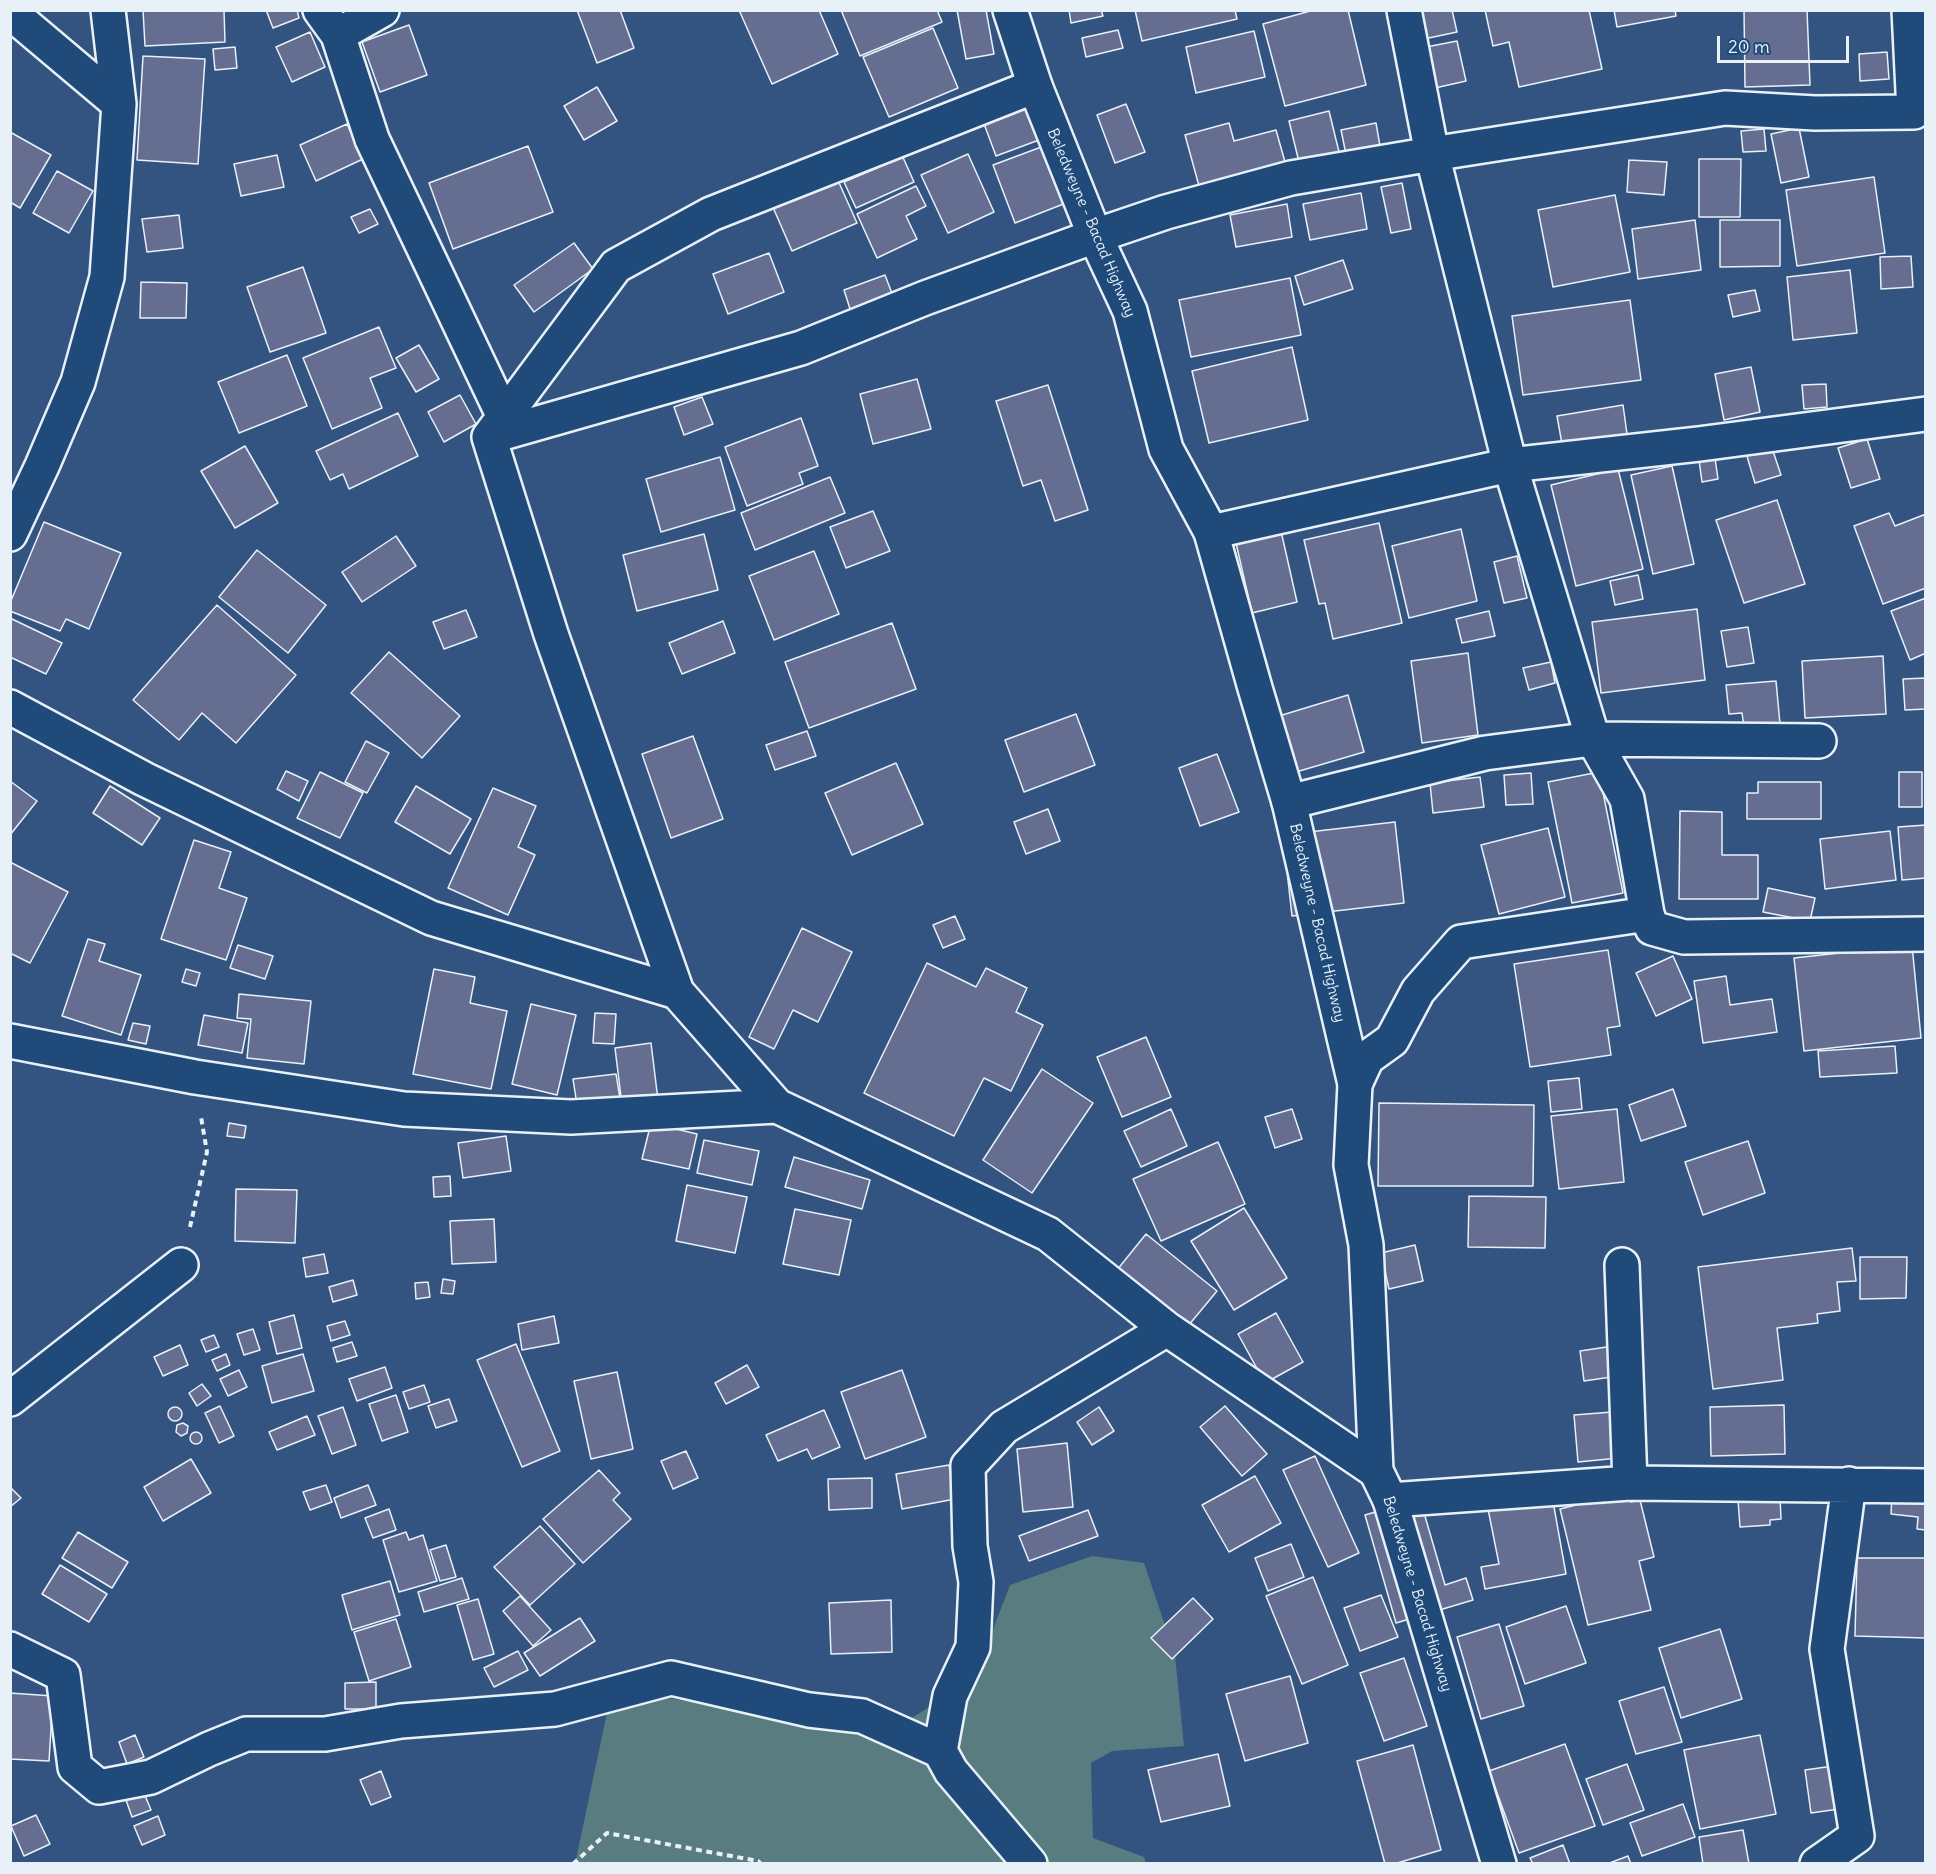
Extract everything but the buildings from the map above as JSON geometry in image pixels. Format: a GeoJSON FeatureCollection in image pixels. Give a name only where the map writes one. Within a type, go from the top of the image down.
{"type":"FeatureCollection","features":[{"type":"Feature","properties":{"kind":"street"},"geometry":{"type":"LineString","coordinates":[[10,534],[78,382],[107,277],[119,104],[108,10]]}},
{"type":"Feature","properties":{"kind":"street"},"geometry":{"type":"LineString","coordinates":[[382,10],[329,23],[372,139],[497,427],[551,634],[677,992],[777,1106],[1048,1234],[1167,1329],[1376,1471]]}},
{"type":"Feature","properties":{"kind":"street","name":"Beledweyne - Bacad Highway"},"geometry":{"type":"LineString","coordinates":[[1010,10],[1035,86],[1095,236],[1130,311],[1166,449],[1211,532],[1289,802],[1355,1083],[1351,1166],[1366,1245],[1376,1471],[1390,1500],[1499,1863]]}},
{"type":"Feature","properties":{"kind":"street"},"geometry":{"type":"LineString","coordinates":[[1404,10],[1432,153],[1510,465],[1593,739],[1627,799],[1647,914],[1652,928],[1684,938],[1926,934]]}},
{"type":"Feature","properties":{"kind":"street"},"geometry":{"type":"LineString","coordinates":[[497,427],[801,348],[925,298],[1095,236],[1166,212],[1291,178],[1432,153],[1725,108],[1815,113],[1914,112],[1909,10]]}},
{"type":"Feature","properties":{"kind":"street"},"geometry":{"type":"LineString","coordinates":[[10,12],[119,104]]}},
{"type":"Feature","properties":{"kind":"street"},"geometry":{"type":"LineString","coordinates":[[497,427],[616,266],[711,214],[1035,86]]}},
{"type":"Feature","properties":{"kind":"street"},"geometry":{"type":"LineString","coordinates":[[1211,532],[1510,465],[1699,444],[1926,414]]}},
{"type":"Feature","properties":{"kind":"street"},"geometry":{"type":"LineString","coordinates":[[10,707],[144,779],[431,918],[677,992]]}},
{"type":"Feature","properties":{"kind":"street"},"geometry":{"type":"LineString","coordinates":[[1289,802],[1485,753],[1593,739],[1819,741]]}},
{"type":"Feature","properties":{"kind":"street"},"geometry":{"type":"LineString","coordinates":[[1355,1083],[1367,1058],[1392,1040],[1418,991],[1461,942],[1647,914]]}},
{"type":"Feature","properties":{"kind":"street"},"geometry":{"type":"LineString","coordinates":[[10,1041],[183,1075],[404,1109],[571,1117],[777,1106]]}},
{"type":"Feature","properties":{"kind":"street"},"geometry":{"type":"LineString","coordinates":[[10,1399],[181,1265]]}},
{"type":"Feature","properties":{"kind":"street"},"geometry":{"type":"LineString","coordinates":[[1622,1265],[1629,1483]]}},
{"type":"Feature","properties":{"kind":"street"},"geometry":{"type":"LineString","coordinates":[[940,1751],[950,1696],[973,1647],[976,1582],[970,1546],[968,1466],[1004,1427],[1167,1329]]}},
{"type":"Feature","properties":{"kind":"street"},"geometry":{"type":"LineString","coordinates":[[1390,1500],[1629,1483],[1926,1486]]}},
{"type":"Feature","properties":{"kind":"street"},"geometry":{"type":"LineString","coordinates":[[1817,1863],[1857,1836],[1827,1649],[1849,1484]]}},
{"type":"Feature","properties":{"kind":"street"},"geometry":{"type":"LineString","coordinates":[[10,1649],[63,1675],[75,1767],[99,1787],[151,1777],[246,1734],[325,1734],[401,1721],[555,1709],[671,1678],[809,1710],[862,1716],[940,1751],[951,1771],[1030,1863]]}},
{"type":"Feature","properties":{"kind":"path"},"geometry":{"type":"LineString","coordinates":[[181,1265],[207,1152]]}},
{"type":"Feature","properties":{"kind":"path"},"geometry":{"type":"LineString","coordinates":[[573,1863],[608,1833],[760,1863]]}},
{"type":"Feature","properties":{"kind":"green space"},"geometry":{"type":"Polygon","coordinates":[[[1092,1556],[1144,1563],[1175,1655],[1184,1746],[1112,1751],[1091,1763],[1093,1838],[1144,1857],[1146,1863],[575,1864],[612,1689],[886,1734],[974,1679],[1010,1585],[1092,1556]]]}}]}
